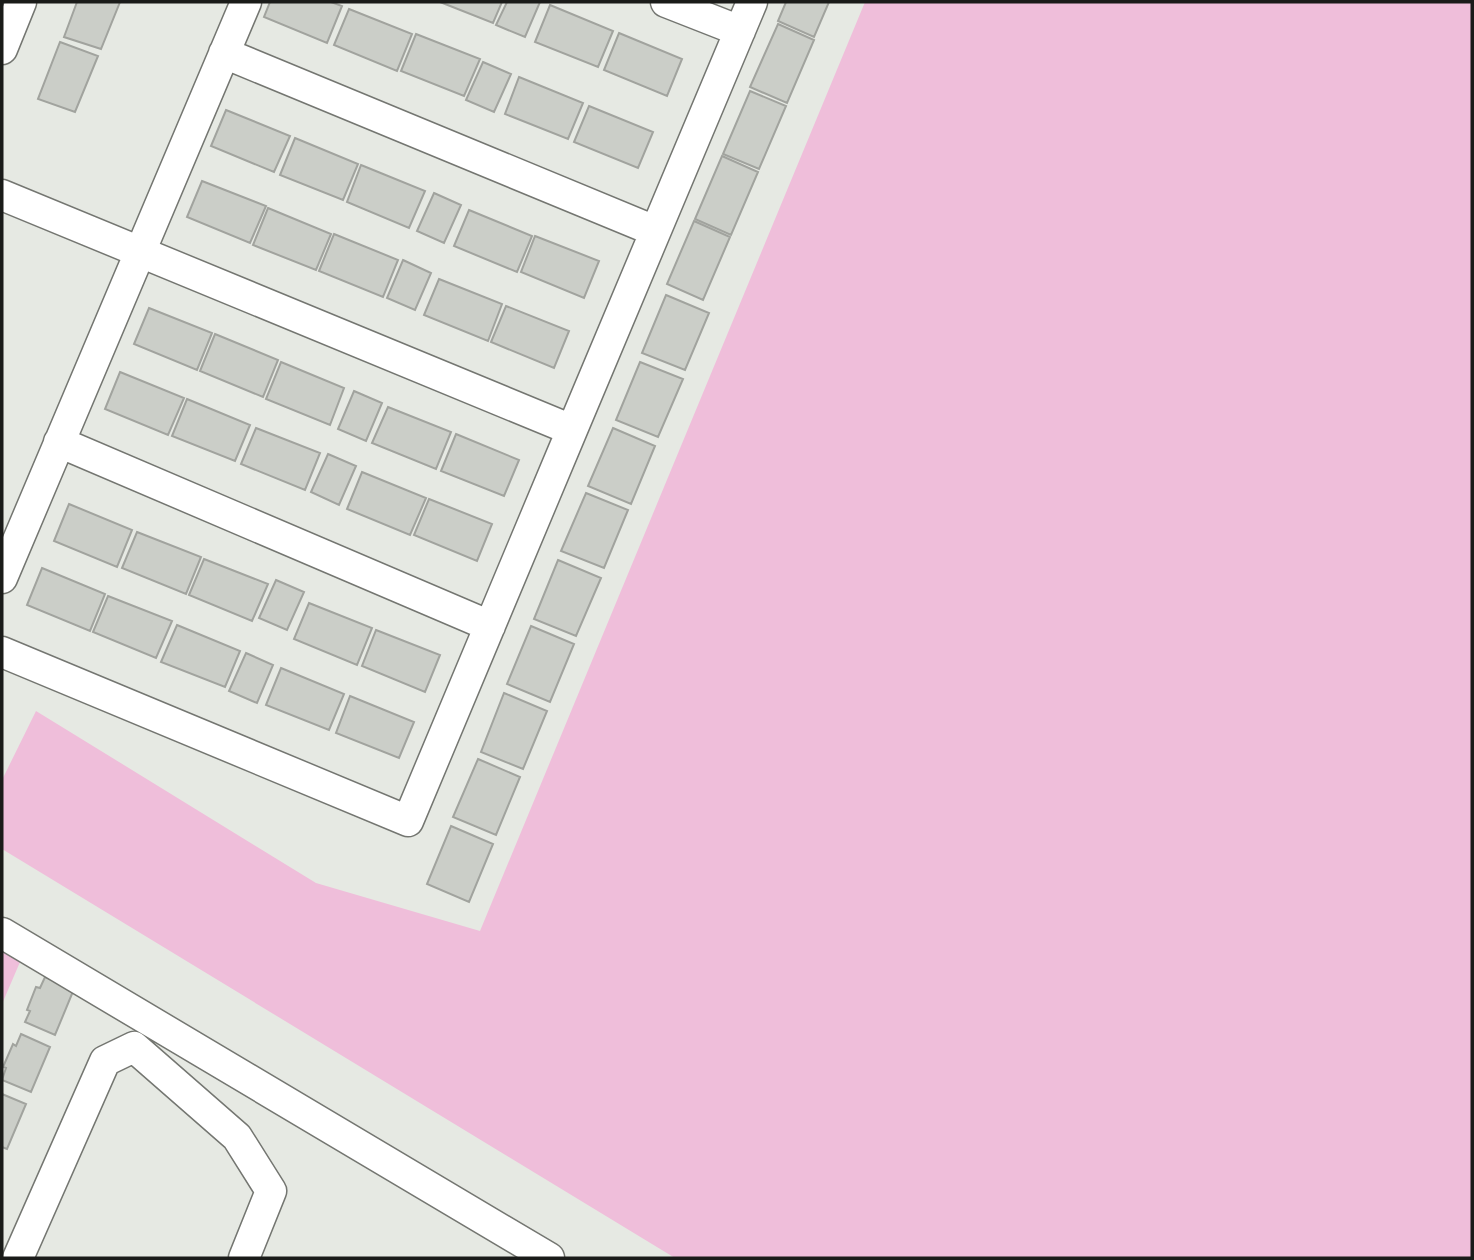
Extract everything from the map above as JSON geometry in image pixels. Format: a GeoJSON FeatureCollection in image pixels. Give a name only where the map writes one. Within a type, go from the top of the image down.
{"type":"FeatureCollection","features":[{"type":"Feature","properties":{"kind":"street"},"geometry":{"type":"LineString","coordinates":[[2,49],[21,2]]}},
{"type":"Feature","properties":{"kind":"street"},"geometry":{"type":"LineString","coordinates":[[2,578],[246,2]]}},
{"type":"Feature","properties":{"kind":"street"},"geometry":{"type":"LineString","coordinates":[[666,2],[740,31]]}},
{"type":"Feature","properties":{"kind":"street"},"geometry":{"type":"LineString","coordinates":[[2,652],[408,821],[752,2]]}},
{"type":"Feature","properties":{"kind":"street"},"geometry":{"type":"LineString","coordinates":[[224,53],[654,231]]}},
{"type":"Feature","properties":{"kind":"street"},"geometry":{"type":"LineString","coordinates":[[2,195],[572,430]]}},
{"type":"Feature","properties":{"kind":"street"},"geometry":{"type":"LineString","coordinates":[[59,442],[490,626]]}},
{"type":"Feature","properties":{"kind":"street"},"geometry":{"type":"LineString","coordinates":[[2,933],[532,1254]]}},
{"type":"Feature","properties":{"kind":"street"},"geometry":{"type":"LineString","coordinates":[[19,1258],[105,1061],[134,1047],[237,1138],[271,1191],[244,1258]]}},
{"type":"Feature","properties":{"kind":"shaded area"},"geometry":{"type":"Polygon","coordinates":[[[865,2],[1472,2],[1472,1258],[675,1258],[2,849],[2,780],[36,711],[316,883],[480,931],[865,2]]]}},
{"type":"Feature","properties":{"kind":"shaded area"},"geometry":{"type":"Polygon","coordinates":[[[2,942],[23,955],[2,1004],[2,942]]]}},
{"type":"Feature","properties":{"kind":"building"},"geometry":{"type":"Polygon","coordinates":[[[77,2],[120,2],[101,49],[64,37],[77,2]]]}},
{"type":"Feature","properties":{"kind":"building"},"geometry":{"type":"Polygon","coordinates":[[[270,2],[331,2],[342,6],[327,43],[264,17],[270,2]]]}},
{"type":"Feature","properties":{"kind":"building"},"geometry":{"type":"Polygon","coordinates":[[[440,2],[502,2],[493,23],[440,2]]]}},
{"type":"Feature","properties":{"kind":"building"},"geometry":{"type":"Polygon","coordinates":[[[507,2],[540,2],[525,37],[496,25],[507,2]]]}},
{"type":"Feature","properties":{"kind":"building"},"geometry":{"type":"Polygon","coordinates":[[[786,2],[829,2],[814,37],[778,21],[786,2]]]}},
{"type":"Feature","properties":{"kind":"building"},"geometry":{"type":"Polygon","coordinates":[[[550,5],[613,31],[598,67],[535,42],[550,5]]]}},
{"type":"Feature","properties":{"kind":"building"},"geometry":{"type":"Polygon","coordinates":[[[349,9],[412,34],[397,71],[334,45],[349,9]]]}},
{"type":"Feature","properties":{"kind":"building"},"geometry":{"type":"Polygon","coordinates":[[[778,24],[814,40],[787,103],[750,87],[778,24]]]}},
{"type":"Feature","properties":{"kind":"building"},"geometry":{"type":"Polygon","coordinates":[[[619,33],[682,59],[667,96],[604,70],[619,33]]]}},
{"type":"Feature","properties":{"kind":"building"},"geometry":{"type":"Polygon","coordinates":[[[416,34],[480,59],[464,96],[401,71],[416,34]]]}},
{"type":"Feature","properties":{"kind":"building"},"geometry":{"type":"Polygon","coordinates":[[[60,42],[98,56],[75,112],[38,99],[60,42]]]}},
{"type":"Feature","properties":{"kind":"building"},"geometry":{"type":"Polygon","coordinates":[[[483,62],[511,74],[494,112],[466,100],[483,62]]]}},
{"type":"Feature","properties":{"kind":"building"},"geometry":{"type":"Polygon","coordinates":[[[519,77],[583,103],[568,139],[505,114],[519,77]]]}},
{"type":"Feature","properties":{"kind":"building"},"geometry":{"type":"Polygon","coordinates":[[[750,91],[786,106],[759,169],[723,154],[750,91]]]}},
{"type":"Feature","properties":{"kind":"building"},"geometry":{"type":"Polygon","coordinates":[[[589,106],[653,132],[638,168],[574,142],[589,106]]]}},
{"type":"Feature","properties":{"kind":"building"},"geometry":{"type":"Polygon","coordinates":[[[226,110],[290,136],[274,172],[211,146],[226,110]]]}},
{"type":"Feature","properties":{"kind":"building"},"geometry":{"type":"Polygon","coordinates":[[[295,138],[358,164],[343,200],[280,175],[295,138]]]}},
{"type":"Feature","properties":{"kind":"building"},"geometry":{"type":"Polygon","coordinates":[[[722,156],[758,172],[731,235],[695,219],[722,156]]]}},
{"type":"Feature","properties":{"kind":"building"},"geometry":{"type":"Polygon","coordinates":[[[361,165],[425,191],[409,228],[347,202],[361,165]]]}},
{"type":"Feature","properties":{"kind":"building"},"geometry":{"type":"Polygon","coordinates":[[[202,181],[266,206],[250,243],[187,217],[202,181]]]}},
{"type":"Feature","properties":{"kind":"building"},"geometry":{"type":"Polygon","coordinates":[[[434,193],[461,205],[444,243],[417,231],[434,193]]]}},
{"type":"Feature","properties":{"kind":"building"},"geometry":{"type":"Polygon","coordinates":[[[268,208],[331,234],[316,270],[253,245],[268,208]]]}},
{"type":"Feature","properties":{"kind":"building"},"geometry":{"type":"Polygon","coordinates":[[[469,210],[532,236],[517,272],[454,246],[469,210]]]}},
{"type":"Feature","properties":{"kind":"building"},"geometry":{"type":"Polygon","coordinates":[[[694,221],[730,237],[703,300],[667,284],[694,221]]]}},
{"type":"Feature","properties":{"kind":"building"},"geometry":{"type":"Polygon","coordinates":[[[334,234],[398,260],[383,297],[319,271],[334,234]]]}},
{"type":"Feature","properties":{"kind":"building"},"geometry":{"type":"Polygon","coordinates":[[[535,236],[599,261],[584,298],[521,272],[535,236]]]}},
{"type":"Feature","properties":{"kind":"building"},"geometry":{"type":"Polygon","coordinates":[[[403,260],[431,273],[415,310],[387,298],[403,260]]]}},
{"type":"Feature","properties":{"kind":"building"},"geometry":{"type":"Polygon","coordinates":[[[439,279],[502,304],[488,341],[424,315],[439,279]]]}},
{"type":"Feature","properties":{"kind":"building"},"geometry":{"type":"Polygon","coordinates":[[[666,295],[709,313],[685,370],[642,353],[666,295]]]}},
{"type":"Feature","properties":{"kind":"building"},"geometry":{"type":"Polygon","coordinates":[[[506,306],[569,331],[554,368],[491,342],[506,306]]]}},
{"type":"Feature","properties":{"kind":"building"},"geometry":{"type":"Polygon","coordinates":[[[149,308],[212,333],[197,370],[134,344],[149,308]]]}},
{"type":"Feature","properties":{"kind":"building"},"geometry":{"type":"Polygon","coordinates":[[[215,334],[278,360],[263,397],[200,371],[215,334]]]}},
{"type":"Feature","properties":{"kind":"building"},"geometry":{"type":"Polygon","coordinates":[[[281,362],[344,388],[330,425],[266,399],[281,362]]]}},
{"type":"Feature","properties":{"kind":"building"},"geometry":{"type":"Polygon","coordinates":[[[640,362],[683,379],[658,437],[616,420],[640,362]]]}},
{"type":"Feature","properties":{"kind":"building"},"geometry":{"type":"Polygon","coordinates":[[[120,372],[184,398],[168,435],[105,409],[120,372]]]}},
{"type":"Feature","properties":{"kind":"building"},"geometry":{"type":"Polygon","coordinates":[[[354,391],[382,403],[366,441],[338,429],[354,391]]]}},
{"type":"Feature","properties":{"kind":"building"},"geometry":{"type":"Polygon","coordinates":[[[187,399],[250,425],[235,461],[172,436],[187,399]]]}},
{"type":"Feature","properties":{"kind":"building"},"geometry":{"type":"Polygon","coordinates":[[[388,407],[451,432],[436,469],[372,443],[388,407]]]}},
{"type":"Feature","properties":{"kind":"building"},"geometry":{"type":"Polygon","coordinates":[[[256,428],[320,453],[305,490],[241,464],[256,428]]]}},
{"type":"Feature","properties":{"kind":"building"},"geometry":{"type":"Polygon","coordinates":[[[613,428],[655,446],[631,504],[588,486],[613,428]]]}},
{"type":"Feature","properties":{"kind":"building"},"geometry":{"type":"Polygon","coordinates":[[[456,434],[519,460],[504,496],[441,471],[456,434]]]}},
{"type":"Feature","properties":{"kind":"building"},"geometry":{"type":"Polygon","coordinates":[[[328,454],[356,466],[339,505],[311,492],[328,454]]]}},
{"type":"Feature","properties":{"kind":"building"},"geometry":{"type":"Polygon","coordinates":[[[362,472],[426,498],[410,535],[347,509],[362,472]]]}},
{"type":"Feature","properties":{"kind":"building"},"geometry":{"type":"Polygon","coordinates":[[[586,493],[628,510],[604,568],[561,551],[586,493]]]}},
{"type":"Feature","properties":{"kind":"building"},"geometry":{"type":"Polygon","coordinates":[[[429,499],[492,524],[477,561],[414,535],[429,499]]]}},
{"type":"Feature","properties":{"kind":"building"},"geometry":{"type":"Polygon","coordinates":[[[69,504],[132,530],[117,567],[54,541],[69,504]]]}},
{"type":"Feature","properties":{"kind":"building"},"geometry":{"type":"Polygon","coordinates":[[[137,532],[201,557],[186,594],[122,568],[137,532]]]}},
{"type":"Feature","properties":{"kind":"building"},"geometry":{"type":"Polygon","coordinates":[[[204,559],[268,584],[252,621],[189,595],[204,559]]]}},
{"type":"Feature","properties":{"kind":"building"},"geometry":{"type":"Polygon","coordinates":[[[558,560],[601,578],[576,636],[534,619],[558,560]]]}},
{"type":"Feature","properties":{"kind":"building"},"geometry":{"type":"Polygon","coordinates":[[[42,568],[105,594],[90,631],[27,605],[42,568]]]}},
{"type":"Feature","properties":{"kind":"building"},"geometry":{"type":"Polygon","coordinates":[[[276,580],[304,592],[287,630],[259,618],[276,580]]]}},
{"type":"Feature","properties":{"kind":"building"},"geometry":{"type":"Polygon","coordinates":[[[108,596],[172,621],[156,658],[93,632],[108,596]]]}},
{"type":"Feature","properties":{"kind":"building"},"geometry":{"type":"Polygon","coordinates":[[[309,603],[372,628],[357,665],[294,639],[309,603]]]}},
{"type":"Feature","properties":{"kind":"building"},"geometry":{"type":"Polygon","coordinates":[[[177,625],[240,651],[225,687],[161,662],[177,625]]]}},
{"type":"Feature","properties":{"kind":"building"},"geometry":{"type":"Polygon","coordinates":[[[531,626],[574,644],[550,702],[507,684],[531,626]]]}},
{"type":"Feature","properties":{"kind":"building"},"geometry":{"type":"Polygon","coordinates":[[[376,630],[440,655],[425,692],[362,666],[376,630]]]}},
{"type":"Feature","properties":{"kind":"building"},"geometry":{"type":"Polygon","coordinates":[[[246,653],[273,665],[257,703],[229,691],[246,653]]]}},
{"type":"Feature","properties":{"kind":"building"},"geometry":{"type":"Polygon","coordinates":[[[281,668],[344,694],[329,730],[266,705],[281,668]]]}},
{"type":"Feature","properties":{"kind":"building"},"geometry":{"type":"Polygon","coordinates":[[[504,693],[547,711],[523,769],[481,752],[504,693]]]}},
{"type":"Feature","properties":{"kind":"building"},"geometry":{"type":"Polygon","coordinates":[[[350,696],[414,722],[399,758],[336,733],[350,696]]]}},
{"type":"Feature","properties":{"kind":"building"},"geometry":{"type":"Polygon","coordinates":[[[478,759],[520,777],[496,835],[453,817],[478,759]]]}},
{"type":"Feature","properties":{"kind":"building"},"geometry":{"type":"Polygon","coordinates":[[[451,826],[493,844],[469,902],[427,884],[451,826]]]}},
{"type":"Feature","properties":{"kind":"building"},"geometry":{"type":"Polygon","coordinates":[[[45,977],[74,989],[55,1035],[25,1022],[36,987],[40,988],[45,977]]]}},
{"type":"Feature","properties":{"kind":"building"},"geometry":{"type":"Polygon","coordinates":[[[21,1034],[50,1047],[31,1092],[2,1080],[6,1068],[3,1067],[13,1044],[16,1046],[21,1034]]]}},
{"type":"Feature","properties":{"kind":"building"},"geometry":{"type":"Polygon","coordinates":[[[2,1094],[26,1104],[7,1149],[2,1147],[2,1094]]]}}]}
